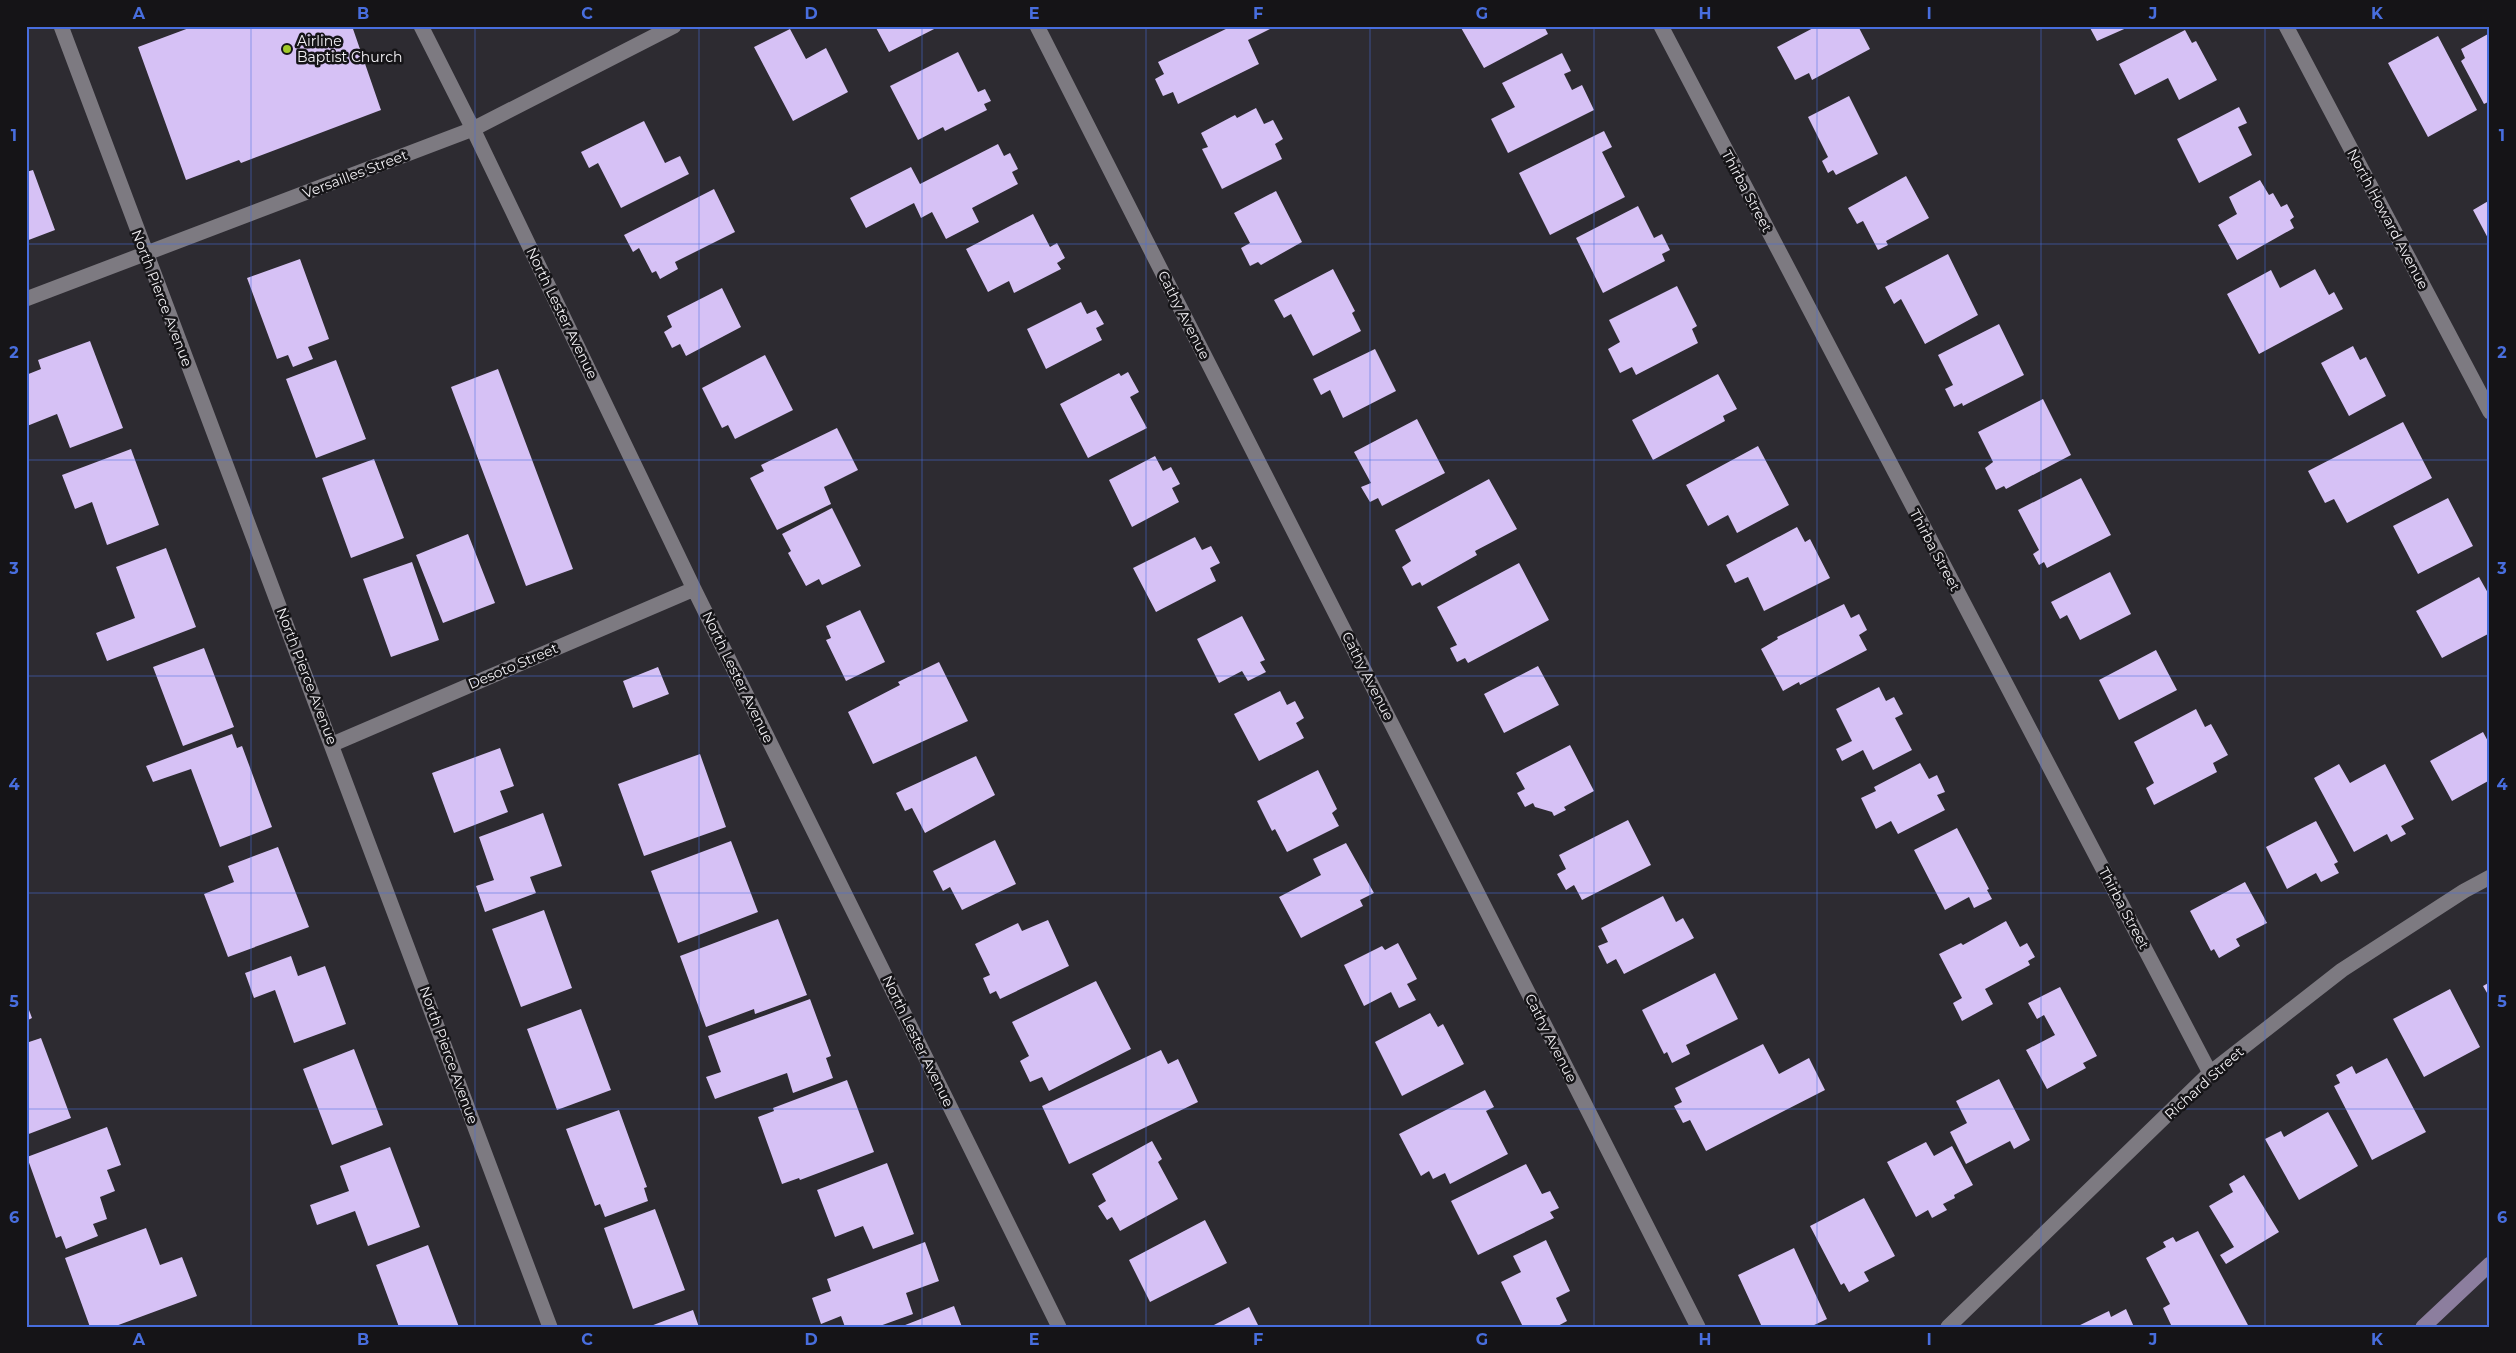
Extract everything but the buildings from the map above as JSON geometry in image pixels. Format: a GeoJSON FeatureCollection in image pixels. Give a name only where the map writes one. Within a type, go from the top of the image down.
{"type":"FeatureCollection","features":[{"type":"Feature","properties":{"kind":"main road"},"geometry":{"type":"LineString","coordinates":[[2423,1327],[2490,1264]]}},
{"type":"Feature","properties":{"kind":"street","name":"North Pierce Avenue"},"geometry":{"type":"LineString","coordinates":[[61,26],[333,744],[550,1327]]}},
{"type":"Feature","properties":{"kind":"street","name":"North Lester Avenue"},"geometry":{"type":"LineString","coordinates":[[421,26],[473,129],[694,589],[1059,1327]]}},
{"type":"Feature","properties":{"kind":"street","name":"Versailles Street"},"geometry":{"type":"LineString","coordinates":[[26,299],[473,129],[674,26]]}},
{"type":"Feature","properties":{"kind":"street","name":"Cathy Avenue"},"geometry":{"type":"LineString","coordinates":[[1037,26],[1698,1327]]}},
{"type":"Feature","properties":{"kind":"street","name":"Thirba Street"},"geometry":{"type":"LineString","coordinates":[[1660,26],[2210,1073]]}},
{"type":"Feature","properties":{"kind":"street","name":"North Howard Avenue"},"geometry":{"type":"LineString","coordinates":[[2286,26],[2488,403]]}},
{"type":"Feature","properties":{"kind":"street","name":"Desoto Street"},"geometry":{"type":"LineString","coordinates":[[333,744],[694,589]]}},
{"type":"Feature","properties":{"kind":"street","name":"Richard Street"},"geometry":{"type":"LineString","coordinates":[[1948,1327],[2210,1073],[2342,970],[2464,891],[2490,877]]}},
{"type":"Feature","properties":{"kind":"place","name":"Airline Baptist Church"},"geometry":{"type":"Point","coordinates":[287,49]}}]}
